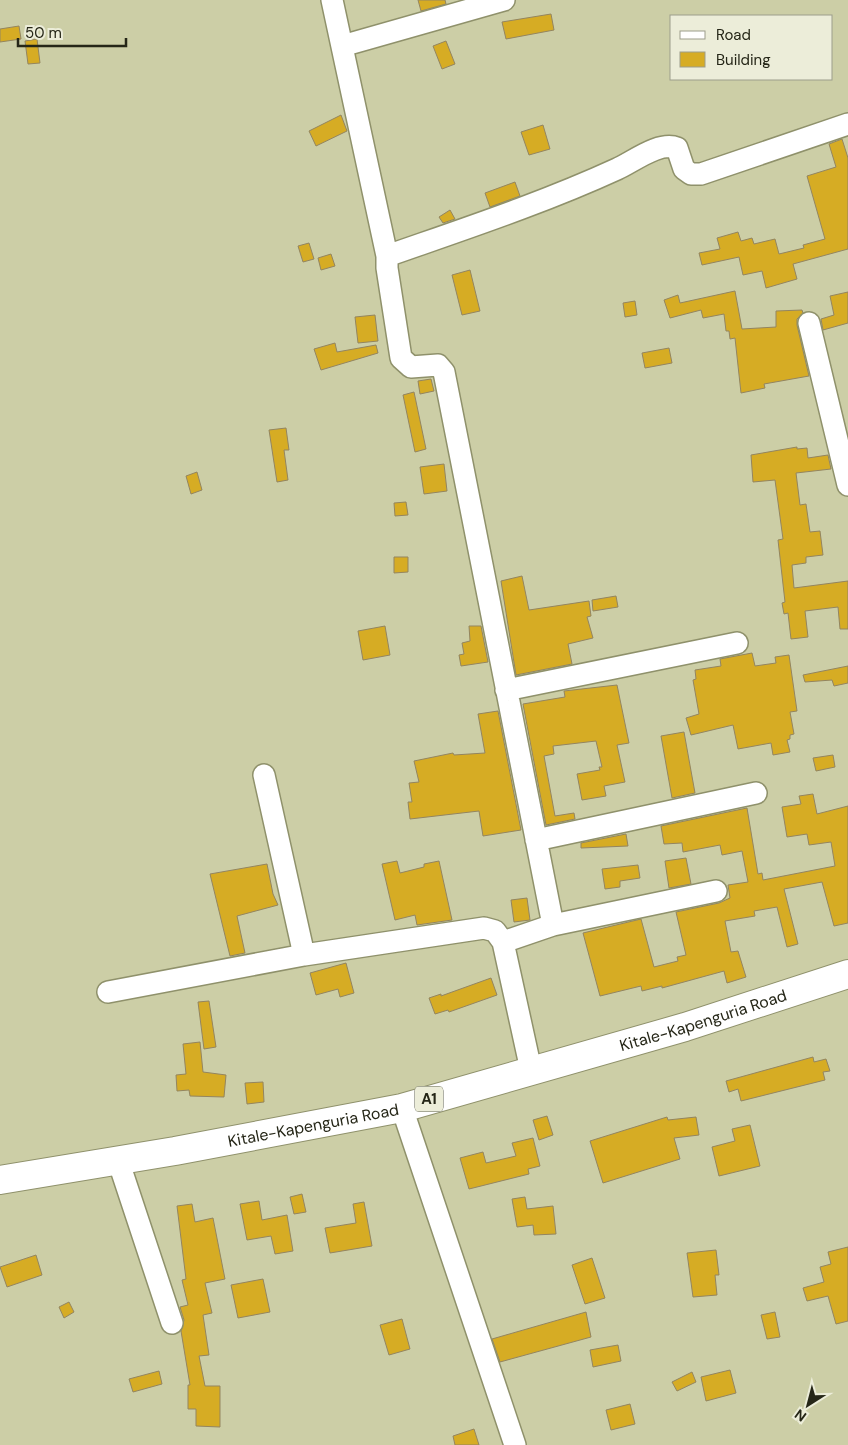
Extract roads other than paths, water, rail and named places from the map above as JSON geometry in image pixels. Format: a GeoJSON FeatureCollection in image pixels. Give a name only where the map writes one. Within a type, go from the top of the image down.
{"type":"FeatureCollection","features":[{"type":"Feature","properties":{"kind":"highway","name":"Kitale-Kapenguria Road"},"geometry":{"type":"LineString","coordinates":[[0,1180],[402,1108],[685,1027],[848,974]]}},
{"type":"Feature","properties":{"kind":"street"},"geometry":{"type":"LineString","coordinates":[[332,0],[387,256],[387,268],[401,358],[411,367],[438,366],[444,372],[553,925]]}},
{"type":"Feature","properties":{"kind":"street"},"geometry":{"type":"LineString","coordinates":[[342,46],[504,0]]}},
{"type":"Feature","properties":{"kind":"street"},"geometry":{"type":"LineString","coordinates":[[387,256],[496,218],[664,148],[677,148],[680,151],[684,169],[691,174],[701,174],[848,124]]}},
{"type":"Feature","properties":{"kind":"street"},"geometry":{"type":"LineString","coordinates":[[808,324],[848,485]]}},
{"type":"Feature","properties":{"kind":"street"},"geometry":{"type":"LineString","coordinates":[[506,690],[736,643]]}},
{"type":"Feature","properties":{"kind":"street"},"geometry":{"type":"LineString","coordinates":[[264,774],[304,955]]}},
{"type":"Feature","properties":{"kind":"street"},"geometry":{"type":"LineString","coordinates":[[536,840],[756,793]]}},
{"type":"Feature","properties":{"kind":"street"},"geometry":{"type":"LineString","coordinates":[[503,942],[553,925],[716,891]]}},
{"type":"Feature","properties":{"kind":"street"},"geometry":{"type":"LineString","coordinates":[[108,992],[304,955],[484,928],[495,931],[503,942],[531,1070]]}},
{"type":"Feature","properties":{"kind":"street"},"geometry":{"type":"LineString","coordinates":[[402,1108],[515,1445]]}},
{"type":"Feature","properties":{"kind":"street"},"geometry":{"type":"LineString","coordinates":[[118,1160],[172,1323]]}}]}
